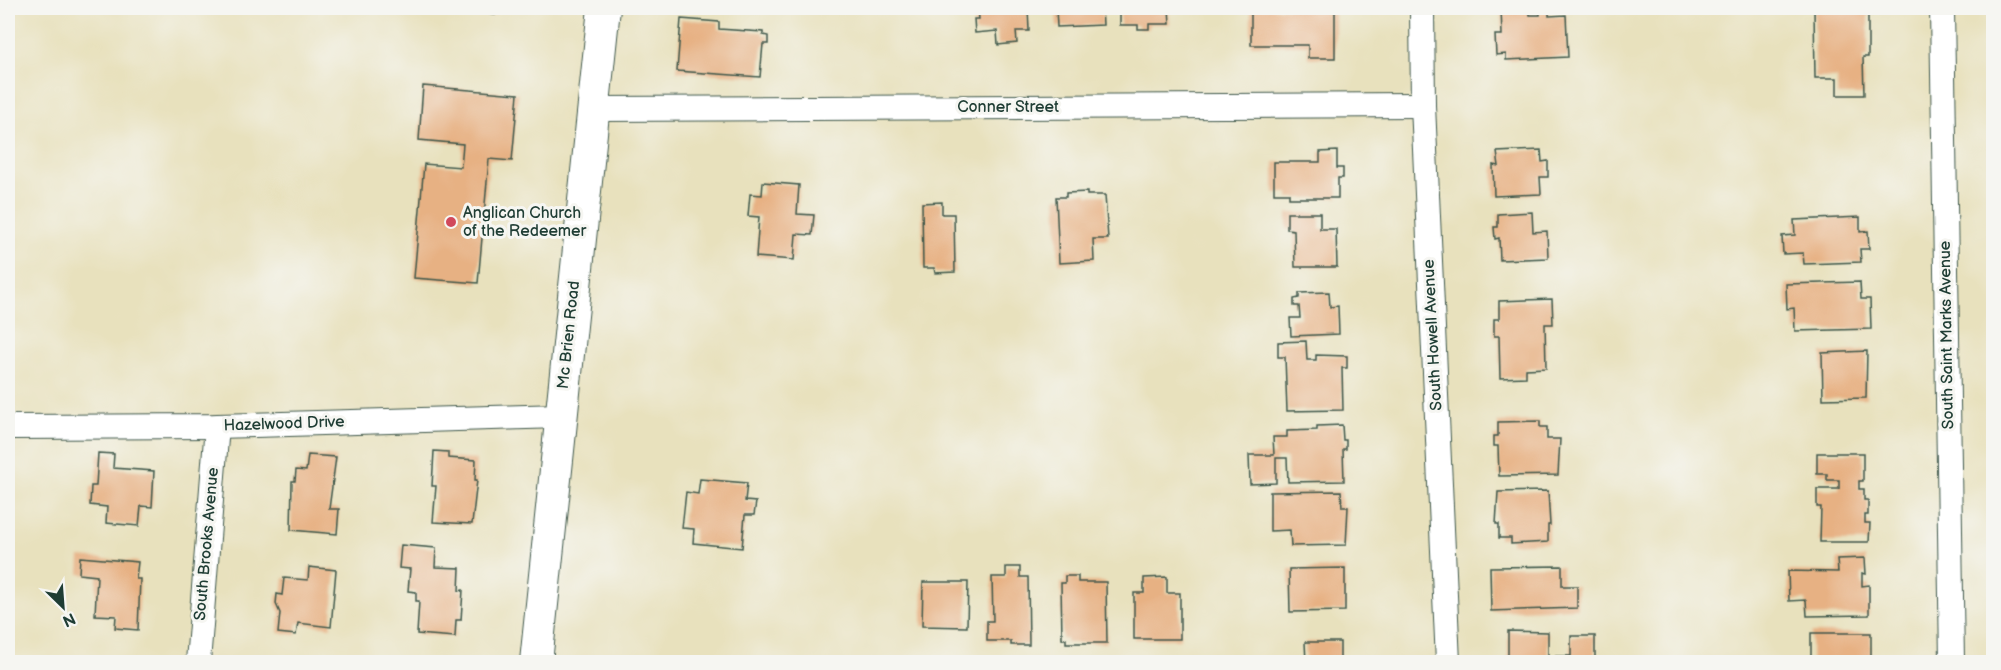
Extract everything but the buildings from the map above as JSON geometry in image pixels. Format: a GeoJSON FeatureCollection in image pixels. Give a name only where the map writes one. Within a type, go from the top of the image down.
{"type":"FeatureCollection","features":[{"type":"Feature","properties":{"kind":"street","name":"Mc Brien Road"},"geometry":{"type":"LineString","coordinates":[[536,663],[603,8]]}},
{"type":"Feature","properties":{"kind":"street","name":"South Howell Avenue"},"geometry":{"type":"LineString","coordinates":[[1422,8],[1423,105],[1448,663]]}},
{"type":"Feature","properties":{"kind":"street","name":"South Saint Marks Avenue"},"geometry":{"type":"LineString","coordinates":[[1942,8],[1952,663]]}},
{"type":"Feature","properties":{"kind":"street","name":"Conner Street"},"geometry":{"type":"LineString","coordinates":[[594,109],[1423,105]]}},
{"type":"Feature","properties":{"kind":"street","name":"Hazelwood Drive"},"geometry":{"type":"LineString","coordinates":[[8,427],[217,426],[560,416]]}},
{"type":"Feature","properties":{"kind":"street","name":"South Brooks Avenue"},"geometry":{"type":"LineString","coordinates":[[198,663],[217,426]]}},
{"type":"Feature","properties":{"kind":"place","name":"Anglican Church of the Redeemer"},"geometry":{"type":"Point","coordinates":[451,222]}}]}
